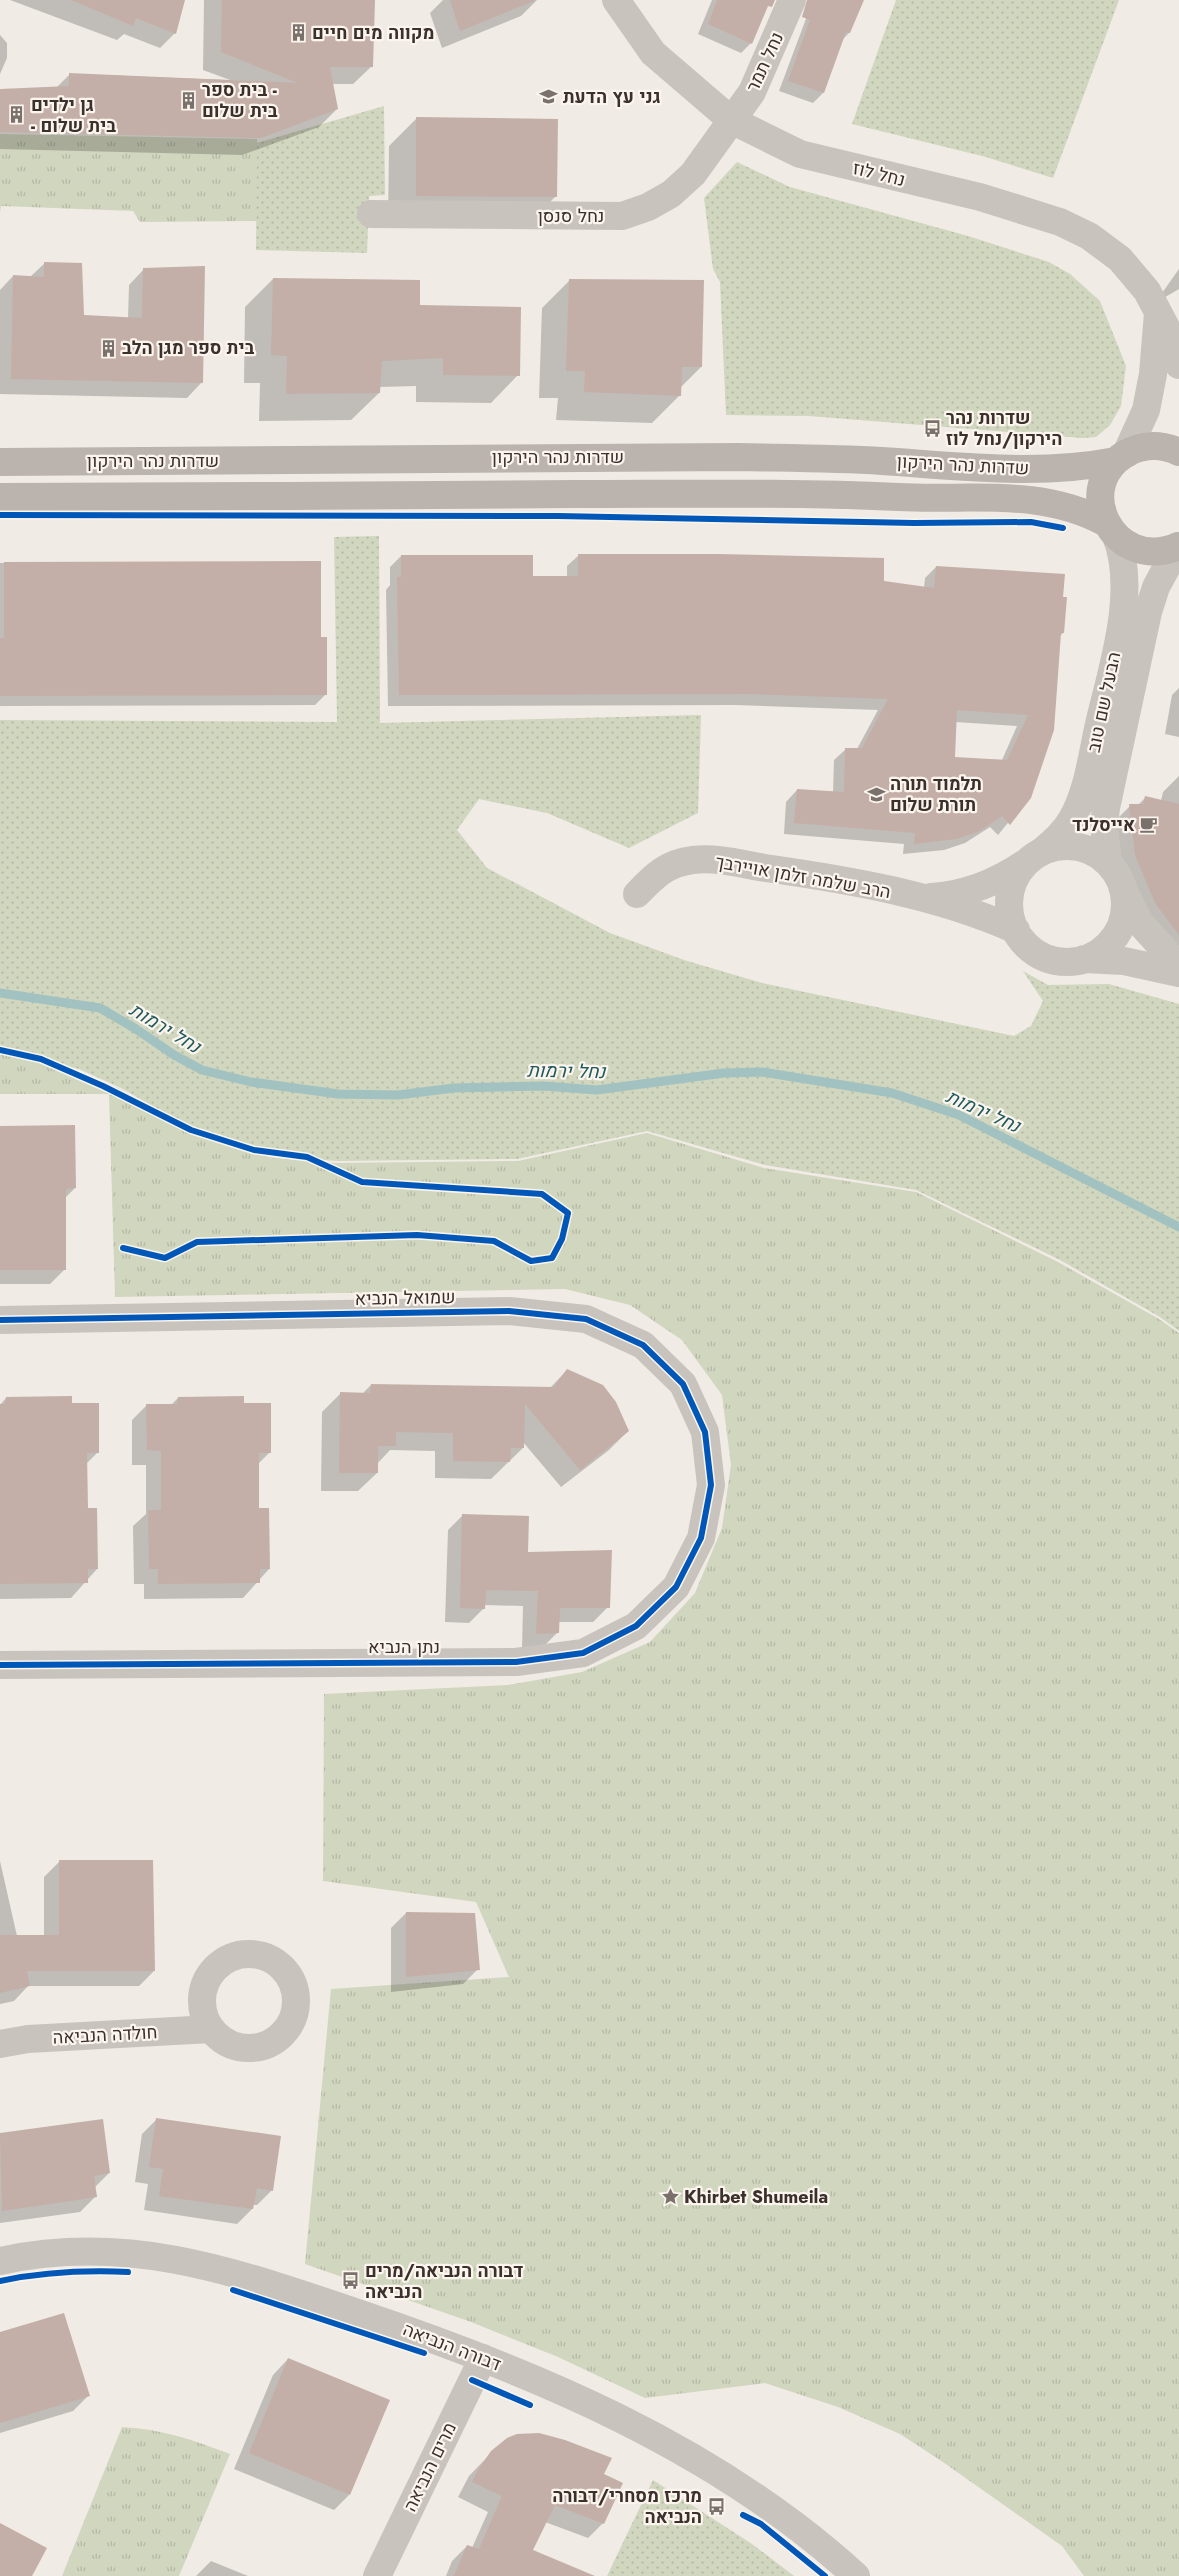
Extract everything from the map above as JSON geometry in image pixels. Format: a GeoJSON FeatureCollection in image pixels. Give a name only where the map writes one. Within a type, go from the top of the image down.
{"type":"FeatureCollection","features":[{"type":"Feature","properties":{"kind":"main road","name":"שדרות נהר הירקון"},"geometry":{"type":"LineString","coordinates":[[0,462],[738,457],[848,459],[1033,469],[1072,468],[1121,457],[1137,448],[1154,446],[1179,452]]}},
{"type":"Feature","properties":{"kind":"main road"},"geometry":{"type":"LineString","coordinates":[[1111,530],[1101,508],[1101,490],[1106,474],[1121,457]]}},
{"type":"Feature","properties":{"kind":"main road","name":"שדרות נהר הירקון"},"geometry":{"type":"LineString","coordinates":[[0,497],[736,494],[848,495],[915,498],[1000,497],[1043,500],[1068,506],[1111,530],[1129,546],[1145,551],[1162,551],[1179,546]]}},
{"type":"Feature","properties":{"kind":"street","name":"נחל לוז"},"geometry":{"type":"LineString","coordinates":[[616,0],[653,53],[731,120],[800,154],[980,197],[1060,222],[1090,236],[1120,259],[1147,291],[1169,333],[1179,366]]}},
{"type":"Feature","properties":{"kind":"street","name":"נחל תמר"},"geometry":{"type":"LineString","coordinates":[[731,120],[752,92],[792,0]]}},
{"type":"Feature","properties":{"kind":"street","name":"נחל סנסן"},"geometry":{"type":"LineString","coordinates":[[371,214],[622,216],[648,207],[671,194],[693,174],[731,120]]}},
{"type":"Feature","properties":{"kind":"street"},"geometry":{"type":"LineString","coordinates":[[1121,457],[1146,410],[1153,374],[1158,314]]}},
{"type":"Feature","properties":{"kind":"street","name":"הבעל שם טוב"},"geometry":{"type":"LineString","coordinates":[[1034,857],[1059,838],[1068,826],[1078,805],[1087,778],[1120,630],[1124,588],[1123,566],[1111,530]]}},
{"type":"Feature","properties":{"kind":"street","name":"הבעל שם טוב"},"geometry":{"type":"LineString","coordinates":[[1108,862],[1104,825],[1106,808],[1146,620],[1156,587],[1179,546]]}},
{"type":"Feature","properties":{"kind":"street"},"geometry":{"type":"LineString","coordinates":[[1179,966],[1141,924],[1125,894],[1119,877],[1108,862],[1094,852],[1077,847],[1058,847],[1034,857],[1016,877],[1010,894],[1010,913],[1016,930],[1026,945],[1041,955],[1058,961],[1084,959],[1124,961],[1179,973]]}},
{"type":"Feature","properties":{"kind":"street","name":"הרב שלמה זלמן אויירבך"},"geometry":{"type":"LineString","coordinates":[[922,898],[943,896],[1003,878],[1034,857]]}},
{"type":"Feature","properties":{"kind":"street","name":"הרב שלמה זלמן אויירבך"},"geometry":{"type":"LineString","coordinates":[[637,894],[657,872],[668,866],[695,859],[729,861],[803,873],[922,898],[969,910],[1016,930]]}},
{"type":"Feature","properties":{"kind":"street"},"geometry":{"type":"LineString","coordinates":[[1084,959],[1102,950],[1119,930],[1125,913],[1125,894]]}},
{"type":"Feature","properties":{"kind":"street","name":"שמואל הנביא"},"geometry":{"type":"LineString","coordinates":[[0,1320],[509,1311],[586,1319],[643,1345],[683,1384],[705,1432],[711,1485]]}},
{"type":"Feature","properties":{"kind":"street","name":"נתן הנביא"},"geometry":{"type":"LineString","coordinates":[[0,1665],[516,1662],[583,1653],[636,1626],[676,1586],[701,1538],[711,1485]]}},
{"type":"Feature","properties":{"kind":"street","name":"חולדה הנביאה"},"geometry":{"type":"LineString","coordinates":[[0,2044],[28,2040],[211,2029]]}},
{"type":"Feature","properties":{"kind":"street","name":"דבורה הנביאה"},"geometry":{"type":"LineString","coordinates":[[0,2261],[35,2253],[100,2250],[170,2257],[246,2276],[375,2319],[483,2358],[589,2403],[674,2447],[760,2501],[802,2531],[856,2576]]}},
{"type":"Feature","properties":{"kind":"street","name":"מרים הנביאה"},"geometry":{"type":"LineString","coordinates":[[377,2576],[483,2358]]}},
{"type":"Feature","properties":{"kind":"green space"},"geometry":{"type":"Polygon","coordinates":[[[896,0],[1119,0],[1053,178],[986,157],[852,124],[896,0]]]}},
{"type":"Feature","properties":{"kind":"green space"},"geometry":{"type":"Polygon","coordinates":[[[384,106],[385,195],[369,196],[367,253],[256,250],[257,143],[384,106]]]}},
{"type":"Feature","properties":{"kind":"green space"},"geometry":{"type":"Polygon","coordinates":[[[0,134],[257,139],[257,221],[140,222],[133,211],[1,206],[0,212],[0,134]]]}},
{"type":"Feature","properties":{"kind":"green space"},"geometry":{"type":"Polygon","coordinates":[[[737,162],[790,187],[968,236],[1049,262],[1070,274],[1100,301],[1126,366],[1121,406],[1110,425],[1096,437],[1082,438],[809,416],[726,415],[720,282],[713,269],[704,198],[737,162]]]}},
{"type":"Feature","properties":{"kind":"green space"},"geometry":{"type":"Polygon","coordinates":[[[379,536],[380,723],[701,715],[698,813],[629,848],[547,813],[479,799],[457,830],[487,868],[610,933],[684,960],[762,983],[1014,1036],[1031,1026],[1043,1001],[1023,971],[1048,985],[1109,984],[1179,1004],[1179,1331],[1160,1317],[1060,1260],[916,1190],[765,1165],[647,1131],[517,1159],[337,1161],[275,1156],[230,1145],[165,1113],[121,1088],[79,1069],[0,1050],[0,720],[337,722],[334,537],[379,536]]]}},
{"type":"Feature","properties":{"kind":"green space"},"geometry":{"type":"Polygon","coordinates":[[[0,1052],[78,1071],[120,1089],[164,1115],[230,1147],[274,1158],[336,1163],[518,1161],[647,1133],[764,1168],[916,1192],[1058,1262],[1159,1319],[1179,1333],[1179,2576],[1084,2576],[1062,2546],[943,2462],[900,2434],[838,2407],[765,2383],[645,2398],[558,2357],[471,2322],[305,2264],[331,1989],[509,1977],[476,1902],[323,1881],[324,1694],[508,1685],[582,1672],[650,1642],[695,1593],[722,1528],[731,1465],[722,1395],[682,1340],[630,1305],[565,1289],[115,1297],[109,1094],[0,1094],[0,1052]]]}},
{"type":"Feature","properties":{"kind":"green space"},"geometry":{"type":"Polygon","coordinates":[[[122,2427],[150,2430],[177,2436],[230,2454],[179,2576],[62,2576],[122,2427]]]}},
{"type":"Feature","properties":{"kind":"green space"},"geometry":{"type":"Polygon","coordinates":[[[653,2480],[752,2544],[794,2576],[607,2576],[653,2480]]]}},
{"type":"Feature","properties":{"kind":"building"},"geometry":{"type":"Polygon","coordinates":[[[71,0],[185,0],[176,34],[136,18],[133,26],[71,0]]]}},
{"type":"Feature","properties":{"kind":"building"},"geometry":{"type":"Polygon","coordinates":[[[222,0],[375,0],[373,67],[330,67],[338,109],[261,138],[0,132],[0,89],[69,86],[69,73],[298,83],[221,52],[222,0]]]}},
{"type":"Feature","properties":{"kind":"building"},"geometry":{"type":"Polygon","coordinates":[[[450,0],[534,0],[534,1],[460,31],[450,0]]]}},
{"type":"Feature","properties":{"kind":"building"},"geometry":{"type":"Polygon","coordinates":[[[717,0],[775,0],[772,7],[768,6],[752,44],[708,24],[717,0]]]}},
{"type":"Feature","properties":{"kind":"building"},"geometry":{"type":"Polygon","coordinates":[[[807,0],[864,0],[850,33],[846,32],[824,93],[788,81],[810,20],[802,17],[807,0]]]}},
{"type":"Feature","properties":{"kind":"building"},"geometry":{"type":"Polygon","coordinates":[[[416,117],[558,119],[557,197],[416,196],[416,117]]]}},
{"type":"Feature","properties":{"kind":"building","name":"בית ספר מגן הלב"},"geometry":{"type":"Polygon","coordinates":[[[44,262],[82,263],[84,315],[142,318],[143,268],[205,266],[203,383],[11,379],[13,275],[44,277],[44,262]]]}},
{"type":"Feature","properties":{"kind":"building"},"geometry":{"type":"Polygon","coordinates":[[[273,278],[420,280],[420,305],[521,307],[520,376],[443,375],[443,358],[382,361],[380,393],[286,394],[287,356],[271,355],[273,278]]]}},
{"type":"Feature","properties":{"kind":"building"},"geometry":{"type":"Polygon","coordinates":[[[569,279],[704,280],[702,367],[682,367],[681,396],[584,392],[585,371],[566,371],[569,279]]]}},
{"type":"Feature","properties":{"kind":"building"},"geometry":{"type":"Polygon","coordinates":[[[578,554],[718,554],[884,558],[884,581],[934,588],[936,566],[1065,574],[1063,597],[1067,597],[1064,633],[1061,633],[1054,730],[1031,798],[1010,825],[1002,816],[978,832],[956,839],[914,844],[915,833],[794,823],[797,789],[844,792],[845,748],[862,748],[888,699],[747,694],[399,695],[397,577],[401,577],[401,555],[533,555],[533,576],[578,576],[578,554]],[[957,710],[955,757],[1007,760],[1028,715],[957,710]]]}},
{"type":"Feature","properties":{"kind":"building"},"geometry":{"type":"Polygon","coordinates":[[[321,561],[321,637],[327,637],[327,695],[0,696],[0,638],[4,638],[4,562],[321,561]]]}},
{"type":"Feature","properties":{"kind":"building"},"geometry":{"type":"Polygon","coordinates":[[[1145,796],[1179,804],[1179,935],[1155,903],[1135,855],[1129,804],[1143,804],[1145,796]]]}},
{"type":"Feature","properties":{"kind":"building"},"geometry":{"type":"Polygon","coordinates":[[[75,1125],[76,1188],[66,1189],[66,1270],[0,1270],[0,1126],[75,1125]]]}},
{"type":"Feature","properties":{"kind":"building"},"geometry":{"type":"Polygon","coordinates":[[[567,1369],[603,1385],[616,1402],[629,1431],[580,1470],[525,1404],[524,1448],[511,1448],[510,1462],[453,1461],[453,1433],[396,1432],[396,1446],[378,1446],[378,1473],[339,1473],[340,1392],[370,1393],[371,1384],[554,1387],[567,1369]]]}},
{"type":"Feature","properties":{"kind":"building"},"geometry":{"type":"Polygon","coordinates":[[[72,1396],[72,1403],[99,1403],[99,1453],[87,1453],[88,1508],[97,1508],[98,1569],[88,1569],[88,1583],[0,1584],[0,1404],[5,1404],[6,1397],[72,1396]]]}},
{"type":"Feature","properties":{"kind":"building"},"geometry":{"type":"Polygon","coordinates":[[[244,1396],[244,1403],[271,1403],[271,1453],[259,1453],[259,1508],[269,1508],[270,1569],[260,1569],[260,1583],[158,1584],[158,1569],[149,1569],[148,1510],[161,1510],[161,1451],[147,1450],[146,1404],[177,1404],[178,1397],[244,1396]]]}},
{"type":"Feature","properties":{"kind":"building"},"geometry":{"type":"Polygon","coordinates":[[[462,1514],[529,1516],[528,1552],[612,1550],[610,1608],[560,1608],[559,1633],[536,1634],[538,1591],[486,1590],[485,1609],[460,1608],[462,1514]]]}},
{"type":"Feature","properties":{"kind":"building"},"geometry":{"type":"Polygon","coordinates":[[[59,1860],[153,1860],[155,1971],[27,1971],[30,1986],[0,1993],[0,1935],[59,1935],[59,1860]]]}},
{"type":"Feature","properties":{"kind":"building"},"geometry":{"type":"Polygon","coordinates":[[[406,1912],[475,1913],[480,1970],[406,1977],[406,1912]]]}},
{"type":"Feature","properties":{"kind":"building"},"geometry":{"type":"Polygon","coordinates":[[[156,2118],[281,2136],[273,2191],[257,2188],[253,2209],[159,2196],[163,2169],[149,2167],[156,2118]]]}},
{"type":"Feature","properties":{"kind":"building"},"geometry":{"type":"Polygon","coordinates":[[[103,2119],[110,2173],[94,2176],[97,2197],[2,2211],[0,2133],[103,2119]]]}},
{"type":"Feature","properties":{"kind":"building"},"geometry":{"type":"Polygon","coordinates":[[[64,2313],[90,2396],[0,2423],[0,2332],[64,2313]]]}},
{"type":"Feature","properties":{"kind":"building"},"geometry":{"type":"Polygon","coordinates":[[[288,2358],[390,2400],[350,2495],[249,2453],[288,2358]]]}},
{"type":"Feature","properties":{"kind":"building"},"geometry":{"type":"Polygon","coordinates":[[[539,2433],[565,2440],[612,2458],[604,2474],[623,2483],[604,2524],[555,2505],[533,2550],[595,2576],[454,2576],[467,2545],[479,2549],[502,2496],[472,2482],[478,2470],[491,2451],[507,2438],[517,2434],[539,2433]]]}},
{"type":"Feature","properties":{"kind":"building"},"geometry":{"type":"Polygon","coordinates":[[[0,2523],[47,2548],[32,2576],[0,2576],[0,2523]]]}},
{"type":"Feature","properties":{"kind":"waterway","name":"נחל ירמות"},"geometry":{"type":"LineString","coordinates":[[0,993],[100,1008],[136,1029],[174,1055],[202,1070],[251,1082],[338,1094],[398,1095],[454,1088],[544,1086],[597,1090],[724,1073],[762,1072],[892,1093],[959,1115],[1179,1227]]}},
{"type":"Feature","properties":{"kind":"cycle path"},"geometry":{"type":"LineString","coordinates":[[0,515],[558,516],[914,523],[1031,522],[1063,528]]}},
{"type":"Feature","properties":{"kind":"cycle path"},"geometry":{"type":"LineString","coordinates":[[0,1050],[41,1059],[103,1086],[191,1130],[254,1150],[307,1157],[362,1182],[542,1194],[568,1213],[562,1239],[552,1258],[531,1261],[494,1241],[417,1235],[197,1242],[165,1258],[123,1248]]}},
{"type":"Feature","properties":{"kind":"cycle path"},"geometry":{"type":"LineString","coordinates":[[0,1320],[509,1311],[586,1319],[643,1345],[683,1384],[705,1432],[711,1485],[701,1538],[676,1587],[636,1626],[583,1653],[516,1662],[0,1665]]}},
{"type":"Feature","properties":{"kind":"cycle path"},"geometry":{"type":"LineString","coordinates":[[0,2281],[64,2272],[128,2272]]}},
{"type":"Feature","properties":{"kind":"cycle path"},"geometry":{"type":"LineString","coordinates":[[233,2290],[424,2353]]}},
{"type":"Feature","properties":{"kind":"cycle path"},"geometry":{"type":"LineString","coordinates":[[472,2380],[530,2405]]}},
{"type":"Feature","properties":{"kind":"cycle path"},"geometry":{"type":"LineString","coordinates":[[743,2515],[761,2524],[825,2576]]}},
{"type":"Feature","properties":{"kind":"place","name":"מקווה מים חיים"},"geometry":{"type":"Point","coordinates":[298,33]}},
{"type":"Feature","properties":{"kind":"place","name":"גני עץ הדעת"},"geometry":{"type":"Point","coordinates":[549,97]}},
{"type":"Feature","properties":{"kind":"place","name":"בית ספר - בית שלום"},"geometry":{"type":"Point","coordinates":[188,100]}},
{"type":"Feature","properties":{"kind":"place","name":"גן ילדים - בית שלום"},"geometry":{"type":"Point","coordinates":[17,115]}},
{"type":"Feature","properties":{"kind":"place","name":"בית ספר מגן הלב"},"geometry":{"type":"Point","coordinates":[108,348]}},
{"type":"Feature","properties":{"kind":"place","name":"שדרות נהר הירקון/נחל לוז"},"geometry":{"type":"Point","coordinates":[932,428]}},
{"type":"Feature","properties":{"kind":"place","name":"תלמוד תורה תורת שלום"},"geometry":{"type":"Point","coordinates":[876,794]}},
{"type":"Feature","properties":{"kind":"place","name":"אייסלנד"},"geometry":{"type":"Point","coordinates":[1149,825]}},
{"type":"Feature","properties":{"kind":"place","name":"Khirbet Shumeila"},"geometry":{"type":"Point","coordinates":[670,2197]}},
{"type":"Feature","properties":{"kind":"place","name":"דבורה הנביאה/מרים הנביאה"},"geometry":{"type":"Point","coordinates":[351,2281]}},
{"type":"Feature","properties":{"kind":"place","name":"מרכז מסחרי/דבורה הנביאה"},"geometry":{"type":"Point","coordinates":[716,2506]}}]}
